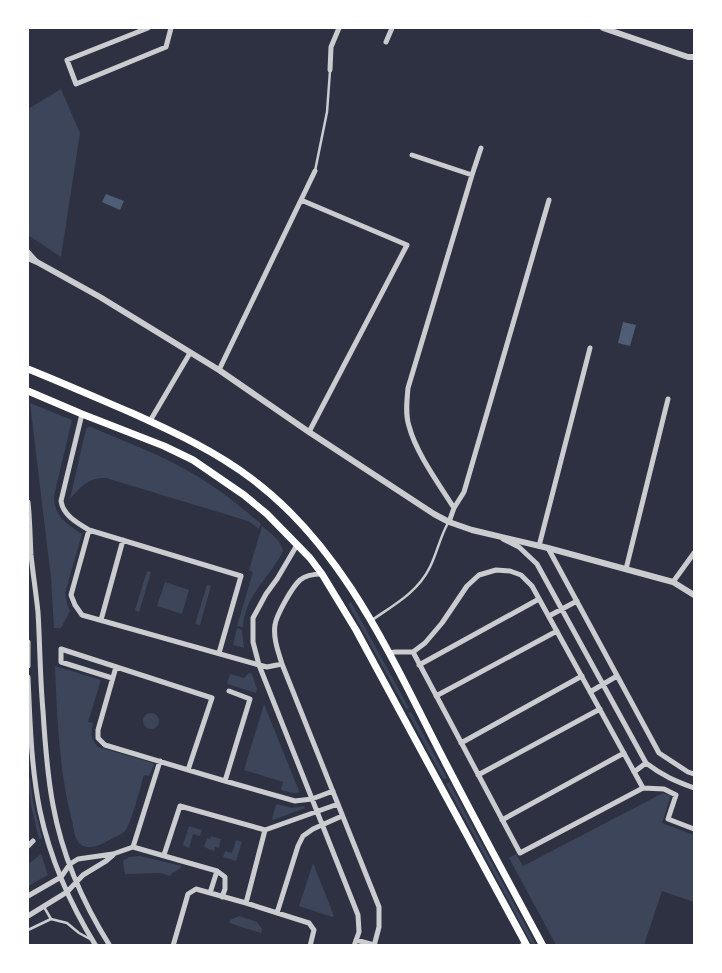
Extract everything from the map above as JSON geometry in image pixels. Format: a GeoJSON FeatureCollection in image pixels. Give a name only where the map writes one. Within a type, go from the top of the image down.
{"type":"FeatureCollection","features":[{"type":"Feature","properties":{"kind":"main road"},"geometry":{"type":"LineString","coordinates":[[28,369],[201,445],[253,479],[297,519],[325,551],[349,584],[371,621],[543,946]]}},
{"type":"Feature","properties":{"kind":"main road"},"geometry":{"type":"LineString","coordinates":[[28,391],[164,446],[193,460],[268,514],[310,558],[356,630],[523,944]]}},
{"type":"Feature","properties":{"kind":"street"},"geometry":{"type":"LineString","coordinates":[[148,28],[67,60],[76,84],[166,47],[170,28]]}},
{"type":"Feature","properties":{"kind":"street"},"geometry":{"type":"LineString","coordinates":[[330,70],[331,48],[339,28]]}},
{"type":"Feature","properties":{"kind":"street"},"geometry":{"type":"LineString","coordinates":[[386,42],[392,28]]}},
{"type":"Feature","properties":{"kind":"street"},"geometry":{"type":"LineString","coordinates":[[603,28],[688,57],[694,57]]}},
{"type":"Feature","properties":{"kind":"street"},"geometry":{"type":"LineString","coordinates":[[454,508],[418,448],[409,426],[408,388],[481,148]]}},
{"type":"Feature","properties":{"kind":"street"},"geometry":{"type":"LineString","coordinates":[[412,155],[472,175]]}},
{"type":"Feature","properties":{"kind":"street"},"geometry":{"type":"LineString","coordinates":[[219,370],[316,171]]}},
{"type":"Feature","properties":{"kind":"street"},"geometry":{"type":"LineString","coordinates":[[301,200],[407,245],[309,432]]}},
{"type":"Feature","properties":{"kind":"street"},"geometry":{"type":"LineString","coordinates":[[449,522],[454,508],[464,492],[549,200]]}},
{"type":"Feature","properties":{"kind":"street"},"geometry":{"type":"LineString","coordinates":[[28,252],[38,262]]}},
{"type":"Feature","properties":{"kind":"street"},"geometry":{"type":"LineString","coordinates":[[28,258],[100,297],[219,370],[309,432],[449,522],[472,530],[548,548],[673,582],[694,595]]}},
{"type":"Feature","properties":{"kind":"street"},"geometry":{"type":"LineString","coordinates":[[539,546],[590,348]]}},
{"type":"Feature","properties":{"kind":"street"},"geometry":{"type":"LineString","coordinates":[[150,421],[190,353]]}},
{"type":"Feature","properties":{"kind":"street"},"geometry":{"type":"LineString","coordinates":[[626,569],[668,399]]}},
{"type":"Feature","properties":{"kind":"street"},"geometry":{"type":"LineString","coordinates":[[82,414],[61,501],[62,507],[78,524],[89,530],[241,576],[219,653]]}},
{"type":"Feature","properties":{"kind":"street"},"geometry":{"type":"LineString","coordinates":[[28,502],[30,522],[29,555],[38,611],[40,675],[47,773],[53,807],[60,836],[76,882],[98,927],[110,946]]}},
{"type":"Feature","properties":{"kind":"street"},"geometry":{"type":"LineString","coordinates":[[89,530],[71,595],[82,615],[259,665],[282,664]]}},
{"type":"Feature","properties":{"kind":"street"},"geometry":{"type":"LineString","coordinates":[[496,536],[519,547],[537,564],[646,763],[673,781],[694,788]]}},
{"type":"Feature","properties":{"kind":"street"},"geometry":{"type":"LineString","coordinates":[[101,620],[123,540]]}},
{"type":"Feature","properties":{"kind":"street"},"geometry":{"type":"LineString","coordinates":[[297,545],[253,618],[253,642],[259,665],[358,915],[358,932],[355,943],[374,945],[379,927],[378,907],[282,664],[275,640],[275,624],[292,590],[300,580],[310,575],[322,574]]}},
{"type":"Feature","properties":{"kind":"street"},"geometry":{"type":"LineString","coordinates":[[548,548],[659,753],[694,774]]}},
{"type":"Feature","properties":{"kind":"street"},"geometry":{"type":"LineString","coordinates":[[673,582],[694,553]]}},
{"type":"Feature","properties":{"kind":"street"},"geometry":{"type":"LineString","coordinates":[[389,653],[412,652],[425,644],[467,586],[479,575],[496,570],[510,571],[522,575],[532,586],[643,788]]}},
{"type":"Feature","properties":{"kind":"street"},"geometry":{"type":"LineString","coordinates":[[419,664],[539,599]]}},
{"type":"Feature","properties":{"kind":"street"},"geometry":{"type":"LineString","coordinates":[[549,616],[577,601]]}},
{"type":"Feature","properties":{"kind":"street"},"geometry":{"type":"LineString","coordinates":[[436,696],[557,631]]}},
{"type":"Feature","properties":{"kind":"street"},"geometry":{"type":"LineString","coordinates":[[28,642],[28,666]]}},
{"type":"Feature","properties":{"kind":"street"},"geometry":{"type":"LineString","coordinates":[[112,678],[61,662],[61,649],[212,698],[188,770]]}},
{"type":"Feature","properties":{"kind":"street"},"geometry":{"type":"LineString","coordinates":[[412,652],[520,853],[643,788],[664,790],[676,795],[668,819],[694,829]]}},
{"type":"Feature","properties":{"kind":"street"},"geometry":{"type":"LineString","coordinates":[[116,667],[98,730],[98,738],[105,745],[295,801],[312,799],[332,791]]}},
{"type":"Feature","properties":{"kind":"street"},"geometry":{"type":"LineString","coordinates":[[40,675],[28,676],[30,752],[40,810],[47,840],[67,892],[79,918],[94,943]]}},
{"type":"Feature","properties":{"kind":"street"},"geometry":{"type":"LineString","coordinates":[[461,743],[582,676]]}},
{"type":"Feature","properties":{"kind":"street"},"geometry":{"type":"LineString","coordinates":[[590,692],[618,676]]}},
{"type":"Feature","properties":{"kind":"street"},"geometry":{"type":"LineString","coordinates":[[225,781],[250,699],[228,692]]}},
{"type":"Feature","properties":{"kind":"street"},"geometry":{"type":"LineString","coordinates":[[478,775],[600,709]]}},
{"type":"Feature","properties":{"kind":"street"},"geometry":{"type":"LineString","coordinates":[[502,820],[624,753]]}},
{"type":"Feature","properties":{"kind":"street"},"geometry":{"type":"LineString","coordinates":[[133,847],[160,761]]}},
{"type":"Feature","properties":{"kind":"street"},"geometry":{"type":"LineString","coordinates":[[634,772],[646,763]]}},
{"type":"Feature","properties":{"kind":"street"},"geometry":{"type":"LineString","coordinates":[[164,856],[180,806],[265,830],[338,804]]}},
{"type":"Feature","properties":{"kind":"street"},"geometry":{"type":"LineString","coordinates":[[277,913],[298,846],[303,836],[322,824],[342,816]]}},
{"type":"Feature","properties":{"kind":"street"},"geometry":{"type":"LineString","coordinates":[[246,903],[265,830]]}},
{"type":"Feature","properties":{"kind":"street"},"geometry":{"type":"LineString","coordinates":[[28,846],[33,841]]}},
{"type":"Feature","properties":{"kind":"street"},"geometry":{"type":"LineString","coordinates":[[28,896],[61,877],[70,864],[78,859],[113,854],[133,847],[217,871],[225,877],[225,890],[222,896]]}},
{"type":"Feature","properties":{"kind":"street"},"geometry":{"type":"LineString","coordinates":[[28,916],[67,892],[83,875],[106,861],[113,854]]}},
{"type":"Feature","properties":{"kind":"street"},"geometry":{"type":"LineString","coordinates":[[210,893],[217,871]]}},
{"type":"Feature","properties":{"kind":"street"},"geometry":{"type":"LineString","coordinates":[[173,946],[188,894],[196,889],[309,923],[314,930],[310,946]]}},
{"type":"Feature","properties":{"kind":"lane"},"geometry":{"type":"LineString","coordinates":[[316,171],[327,112],[330,70]]}},
{"type":"Feature","properties":{"kind":"lane"},"geometry":{"type":"LineString","coordinates":[[371,621],[406,598],[422,581],[449,522]]}},
{"type":"Feature","properties":{"kind":"lane"},"geometry":{"type":"LineString","coordinates":[[44,906],[51,919]]}},
{"type":"Feature","properties":{"kind":"lane"},"geometry":{"type":"LineString","coordinates":[[28,930],[51,919],[67,923],[94,943]]}},
{"type":"Feature","properties":{"kind":"shaded area"},"geometry":{"type":"Polygon","coordinates":[[[61,89],[80,133],[61,257],[28,235],[28,109],[61,89]]]}},
{"type":"Feature","properties":{"kind":"shaded area"},"geometry":{"type":"Polygon","coordinates":[[[106,194],[124,201],[120,210],[102,202],[106,194]]]}},
{"type":"Feature","properties":{"kind":"shaded area"},"geometry":{"type":"Polygon","coordinates":[[[623,322],[636,325],[630,346],[618,343],[623,322]]]}},
{"type":"Feature","properties":{"kind":"shaded area"},"geometry":{"type":"Polygon","coordinates":[[[30,403],[72,420],[54,496],[56,509],[62,519],[82,534],[65,593],[70,611],[61,628],[54,628],[51,578],[30,403]]]}},
{"type":"Feature","properties":{"kind":"shaded area"},"geometry":{"type":"Polygon","coordinates":[[[88,427],[154,454],[199,477],[227,496],[261,524],[259,529],[248,521],[106,478],[89,481],[70,499],[88,427]]]}},
{"type":"Feature","properties":{"kind":"shaded area"},"geometry":{"type":"Polygon","coordinates":[[[262,526],[278,540],[283,551],[248,605],[243,627],[237,626],[253,572],[249,570],[262,526]]]}},
{"type":"Feature","properties":{"kind":"shaded area"},"geometry":{"type":"Polygon","coordinates":[[[147,571],[151,572],[139,612],[135,610],[147,571]]]}},
{"type":"Feature","properties":{"kind":"shaded area"},"geometry":{"type":"Polygon","coordinates":[[[165,582],[189,590],[182,614],[157,606],[165,582]]]}},
{"type":"Feature","properties":{"kind":"shaded area"},"geometry":{"type":"Polygon","coordinates":[[[207,585],[211,586],[200,625],[195,624],[207,585]]]}},
{"type":"Feature","properties":{"kind":"shaded area"},"geometry":{"type":"Polygon","coordinates":[[[351,602],[409,708],[406,709],[348,604],[351,602]]]}},
{"type":"Feature","properties":{"kind":"shaded area"},"geometry":{"type":"Polygon","coordinates":[[[237,628],[242,630],[244,648],[233,645],[237,628]]]}},
{"type":"Feature","properties":{"kind":"shaded area"},"geometry":{"type":"Polygon","coordinates":[[[55,666],[101,680],[88,722],[93,723],[92,736],[98,747],[153,763],[154,765],[149,776],[144,775],[127,828],[120,835],[94,847],[82,845],[77,841],[74,833],[64,783],[59,744],[55,666]]]}},
{"type":"Feature","properties":{"kind":"shaded area"},"geometry":{"type":"Polygon","coordinates":[[[249,673],[252,674],[257,689],[256,693],[227,684],[230,674],[244,678],[249,673]]]}},
{"type":"Feature","properties":{"kind":"shaded area"},"geometry":{"type":"Polygon","coordinates":[[[264,704],[299,791],[298,793],[281,790],[283,782],[244,770],[264,704]]]}},
{"type":"Feature","properties":{"kind":"shaded area"},"geometry":{"type":"Polygon","coordinates":[[[411,712],[447,778],[443,779],[408,713],[411,712]]]}},
{"type":"Feature","properties":{"kind":"shaded area"},"geometry":{"type":"Polygon","coordinates":[[[151,713],[157,715],[159,721],[157,727],[151,729],[145,727],[143,721],[145,715],[151,713]]]}},
{"type":"Feature","properties":{"kind":"shaded area"},"geometry":{"type":"Polygon","coordinates":[[[28,778],[30,778],[33,802],[42,838],[39,839],[31,805],[28,778]]]}},
{"type":"Feature","properties":{"kind":"shaded area"},"geometry":{"type":"Polygon","coordinates":[[[449,782],[536,945],[532,945],[446,784],[449,782]]]}},
{"type":"Feature","properties":{"kind":"shaded area"},"geometry":{"type":"Polygon","coordinates":[[[663,793],[671,796],[662,823],[694,835],[694,902],[662,891],[644,945],[556,945],[509,858],[516,854],[523,866],[663,793]]]}},
{"type":"Feature","properties":{"kind":"shaded area"},"geometry":{"type":"Polygon","coordinates":[[[277,804],[292,808],[303,806],[305,808],[273,820],[277,804]]]}},
{"type":"Feature","properties":{"kind":"shaded area"},"geometry":{"type":"Polygon","coordinates":[[[189,826],[202,830],[200,836],[193,834],[189,848],[183,845],[189,826]]]}},
{"type":"Feature","properties":{"kind":"shaded area"},"geometry":{"type":"Polygon","coordinates":[[[211,836],[221,839],[219,848],[215,847],[214,851],[204,847],[207,838],[210,839],[211,836]]]}},
{"type":"Feature","properties":{"kind":"shaded area"},"geometry":{"type":"Polygon","coordinates":[[[236,840],[242,842],[236,861],[223,857],[225,851],[232,853],[236,840]]]}},
{"type":"Feature","properties":{"kind":"shaded area"},"geometry":{"type":"Polygon","coordinates":[[[41,854],[48,875],[28,886],[28,864],[41,854]]]}},
{"type":"Feature","properties":{"kind":"shaded area"},"geometry":{"type":"Polygon","coordinates":[[[140,856],[182,866],[170,876],[160,873],[125,874],[124,860],[129,857],[140,856]]]}},
{"type":"Feature","properties":{"kind":"shaded area"},"geometry":{"type":"Polygon","coordinates":[[[313,863],[334,916],[332,917],[299,906],[313,863]]]}},
{"type":"Feature","properties":{"kind":"shaded area"},"geometry":{"type":"Polygon","coordinates":[[[239,916],[257,922],[262,929],[261,933],[229,923],[230,920],[239,916]]]}}]}
